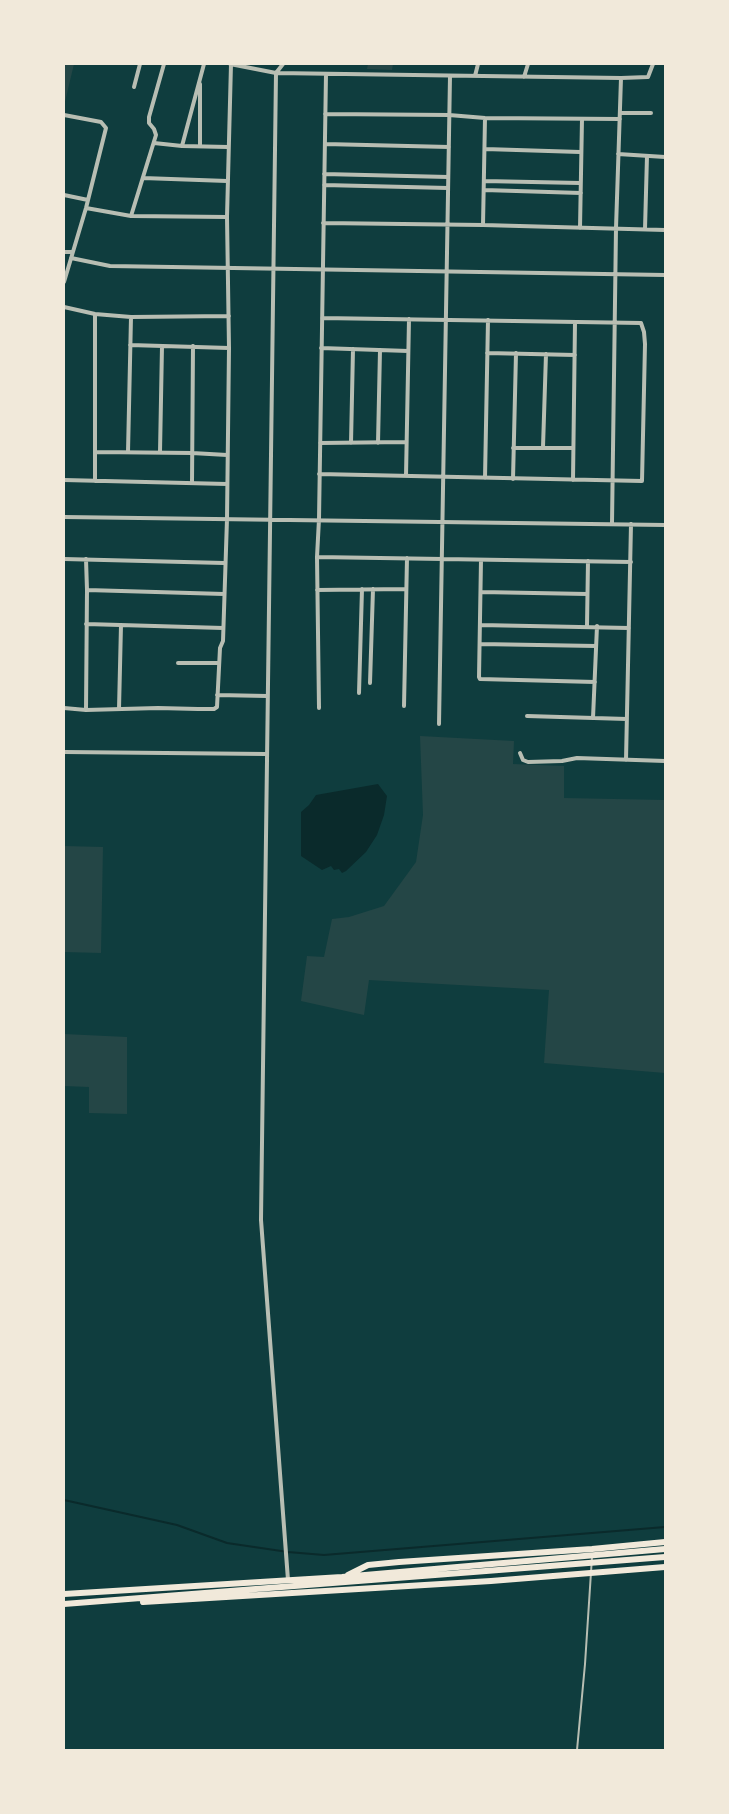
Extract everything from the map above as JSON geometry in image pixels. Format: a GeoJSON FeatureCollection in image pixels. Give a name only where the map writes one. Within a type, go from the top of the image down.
{"type":"FeatureCollection","features":[{"type":"Feature","properties":{"kind":"highway"},"geometry":{"type":"LineString","coordinates":[[592,1556],[665,1542]]}},
{"type":"Feature","properties":{"kind":"highway"},"geometry":{"type":"LineString","coordinates":[[64,1604],[114,1601],[665,1549]]}},
{"type":"Feature","properties":{"kind":"highway"},"geometry":{"type":"LineString","coordinates":[[64,1594],[288,1584],[342,1577],[592,1556],[665,1556]]}},
{"type":"Feature","properties":{"kind":"highway"},"geometry":{"type":"LineString","coordinates":[[114,1601],[156,1602],[491,1581],[665,1566]]}},
{"type":"Feature","properties":{"kind":"street"},"geometry":{"type":"LineString","coordinates":[[134,87],[140,64]]}},
{"type":"Feature","properties":{"kind":"street"},"geometry":{"type":"LineString","coordinates":[[131,216],[154,143],[156,132],[149,123],[149,117],[164,64]]}},
{"type":"Feature","properties":{"kind":"street"},"geometry":{"type":"LineString","coordinates":[[182,146],[204,64]]}},
{"type":"Feature","properties":{"kind":"street"},"geometry":{"type":"LineString","coordinates":[[64,708],[86,710],[158,708],[198,710],[218,707],[220,648],[223,641],[227,484],[229,316],[227,181],[230,64],[276,74],[621,78],[648,77],[653,64]]}},
{"type":"Feature","properties":{"kind":"street"},"geometry":{"type":"LineString","coordinates":[[283,64],[276,74],[261,1220],[288,1584]]}},
{"type":"Feature","properties":{"kind":"street"},"geometry":{"type":"LineString","coordinates":[[475,76],[478,64]]}},
{"type":"Feature","properties":{"kind":"street"},"geometry":{"type":"LineString","coordinates":[[524,77],[528,64]]}},
{"type":"Feature","properties":{"kind":"street"},"geometry":{"type":"LineString","coordinates":[[319,708],[317,557],[326,74]]}},
{"type":"Feature","properties":{"kind":"street"},"geometry":{"type":"LineString","coordinates":[[439,724],[450,76]]}},
{"type":"Feature","properties":{"kind":"street"},"geometry":{"type":"LineString","coordinates":[[200,77],[200,146]]}},
{"type":"Feature","properties":{"kind":"street"},"geometry":{"type":"LineString","coordinates":[[612,523],[616,228],[621,78]]}},
{"type":"Feature","properties":{"kind":"street"},"geometry":{"type":"LineString","coordinates":[[620,113],[651,113]]}},
{"type":"Feature","properties":{"kind":"street"},"geometry":{"type":"LineString","coordinates":[[325,114],[620,119]]}},
{"type":"Feature","properties":{"kind":"street"},"geometry":{"type":"LineString","coordinates":[[64,115],[102,122],[106,126],[106,133],[86,208],[64,282]]}},
{"type":"Feature","properties":{"kind":"street"},"geometry":{"type":"LineString","coordinates":[[483,225],[485,118]]}},
{"type":"Feature","properties":{"kind":"street"},"geometry":{"type":"LineString","coordinates":[[580,228],[582,119]]}},
{"type":"Feature","properties":{"kind":"street"},"geometry":{"type":"LineString","coordinates":[[154,143],[228,147]]}},
{"type":"Feature","properties":{"kind":"street"},"geometry":{"type":"LineString","coordinates":[[325,144],[449,147]]}},
{"type":"Feature","properties":{"kind":"street"},"geometry":{"type":"LineString","coordinates":[[485,149],[580,152]]}},
{"type":"Feature","properties":{"kind":"street"},"geometry":{"type":"LineString","coordinates":[[618,154],[665,157]]}},
{"type":"Feature","properties":{"kind":"street"},"geometry":{"type":"LineString","coordinates":[[645,229],[647,156]]}},
{"type":"Feature","properties":{"kind":"street"},"geometry":{"type":"LineString","coordinates":[[324,174],[448,177]]}},
{"type":"Feature","properties":{"kind":"street"},"geometry":{"type":"LineString","coordinates":[[143,178],[227,181]]}},
{"type":"Feature","properties":{"kind":"street"},"geometry":{"type":"LineString","coordinates":[[484,180],[580,183]]}},
{"type":"Feature","properties":{"kind":"street"},"geometry":{"type":"LineString","coordinates":[[324,186],[448,188]]}},
{"type":"Feature","properties":{"kind":"street"},"geometry":{"type":"LineString","coordinates":[[484,190],[581,193]]}},
{"type":"Feature","properties":{"kind":"street"},"geometry":{"type":"LineString","coordinates":[[64,195],[88,200]]}},
{"type":"Feature","properties":{"kind":"street"},"geometry":{"type":"LineString","coordinates":[[86,208],[131,216],[227,217]]}},
{"type":"Feature","properties":{"kind":"street"},"geometry":{"type":"LineString","coordinates":[[323,223],[447,224],[665,230]]}},
{"type":"Feature","properties":{"kind":"street"},"geometry":{"type":"LineString","coordinates":[[64,252],[73,252]]}},
{"type":"Feature","properties":{"kind":"street"},"geometry":{"type":"LineString","coordinates":[[71,258],[110,266],[665,275]]}},
{"type":"Feature","properties":{"kind":"street"},"geometry":{"type":"LineString","coordinates":[[64,307],[95,314],[131,317],[229,316]]}},
{"type":"Feature","properties":{"kind":"street"},"geometry":{"type":"LineString","coordinates":[[95,314],[95,481]]}},
{"type":"Feature","properties":{"kind":"street"},"geometry":{"type":"LineString","coordinates":[[128,452],[131,317]]}},
{"type":"Feature","properties":{"kind":"street"},"geometry":{"type":"LineString","coordinates":[[319,474],[642,481],[645,344],[644,332],[640,323],[322,318]]}},
{"type":"Feature","properties":{"kind":"street"},"geometry":{"type":"LineString","coordinates":[[406,476],[409,319]]}},
{"type":"Feature","properties":{"kind":"street"},"geometry":{"type":"LineString","coordinates":[[485,478],[488,320]]}},
{"type":"Feature","properties":{"kind":"street"},"geometry":{"type":"LineString","coordinates":[[573,480],[575,322]]}},
{"type":"Feature","properties":{"kind":"street"},"geometry":{"type":"LineString","coordinates":[[130,345],[229,348]]}},
{"type":"Feature","properties":{"kind":"street"},"geometry":{"type":"LineString","coordinates":[[160,452],[162,346]]}},
{"type":"Feature","properties":{"kind":"street"},"geometry":{"type":"LineString","coordinates":[[192,483],[193,346]]}},
{"type":"Feature","properties":{"kind":"street"},"geometry":{"type":"LineString","coordinates":[[321,348],[408,350]]}},
{"type":"Feature","properties":{"kind":"street"},"geometry":{"type":"LineString","coordinates":[[351,443],[353,349]]}},
{"type":"Feature","properties":{"kind":"street"},"geometry":{"type":"LineString","coordinates":[[378,443],[380,350]]}},
{"type":"Feature","properties":{"kind":"street"},"geometry":{"type":"LineString","coordinates":[[487,353],[575,354]]}},
{"type":"Feature","properties":{"kind":"street"},"geometry":{"type":"LineString","coordinates":[[513,479],[516,353]]}},
{"type":"Feature","properties":{"kind":"street"},"geometry":{"type":"LineString","coordinates":[[544,447],[546,354]]}},
{"type":"Feature","properties":{"kind":"street"},"geometry":{"type":"LineString","coordinates":[[320,443],[406,442]]}},
{"type":"Feature","properties":{"kind":"street"},"geometry":{"type":"LineString","coordinates":[[513,448],[573,448]]}},
{"type":"Feature","properties":{"kind":"street"},"geometry":{"type":"LineString","coordinates":[[95,452],[227,455]]}},
{"type":"Feature","properties":{"kind":"street"},"geometry":{"type":"LineString","coordinates":[[64,480],[227,484]]}},
{"type":"Feature","properties":{"kind":"street"},"geometry":{"type":"LineString","coordinates":[[64,517],[665,525]]}},
{"type":"Feature","properties":{"kind":"street"},"geometry":{"type":"LineString","coordinates":[[626,760],[631,524]]}},
{"type":"Feature","properties":{"kind":"street"},"geometry":{"type":"LineString","coordinates":[[317,557],[630,562]]}},
{"type":"Feature","properties":{"kind":"street"},"geometry":{"type":"LineString","coordinates":[[404,706],[407,558]]}},
{"type":"Feature","properties":{"kind":"street"},"geometry":{"type":"LineString","coordinates":[[64,559],[224,562]]}},
{"type":"Feature","properties":{"kind":"street"},"geometry":{"type":"LineString","coordinates":[[86,559],[86,710]]}},
{"type":"Feature","properties":{"kind":"street"},"geometry":{"type":"LineString","coordinates":[[481,560],[479,677],[483,680],[595,682]]}},
{"type":"Feature","properties":{"kind":"street"},"geometry":{"type":"LineString","coordinates":[[587,626],[588,561]]}},
{"type":"Feature","properties":{"kind":"street"},"geometry":{"type":"LineString","coordinates":[[359,693],[362,589]]}},
{"type":"Feature","properties":{"kind":"street"},"geometry":{"type":"LineString","coordinates":[[370,682],[373,589]]}},
{"type":"Feature","properties":{"kind":"street"},"geometry":{"type":"LineString","coordinates":[[317,590],[406,589]]}},
{"type":"Feature","properties":{"kind":"street"},"geometry":{"type":"LineString","coordinates":[[87,590],[224,594]]}},
{"type":"Feature","properties":{"kind":"street"},"geometry":{"type":"LineString","coordinates":[[481,592],[587,594]]}},
{"type":"Feature","properties":{"kind":"street"},"geometry":{"type":"LineString","coordinates":[[86,624],[222,628]]}},
{"type":"Feature","properties":{"kind":"street"},"geometry":{"type":"LineString","coordinates":[[480,625],[629,628]]}},
{"type":"Feature","properties":{"kind":"street"},"geometry":{"type":"LineString","coordinates":[[119,709],[121,626]]}},
{"type":"Feature","properties":{"kind":"street"},"geometry":{"type":"LineString","coordinates":[[593,718],[597,626]]}},
{"type":"Feature","properties":{"kind":"street"},"geometry":{"type":"LineString","coordinates":[[360,636],[371,637]]}},
{"type":"Feature","properties":{"kind":"street"},"geometry":{"type":"LineString","coordinates":[[480,644],[596,646]]}},
{"type":"Feature","properties":{"kind":"street"},"geometry":{"type":"LineString","coordinates":[[178,663],[219,663]]}},
{"type":"Feature","properties":{"kind":"street"},"geometry":{"type":"LineString","coordinates":[[218,694],[267,696]]}},
{"type":"Feature","properties":{"kind":"street"},"geometry":{"type":"LineString","coordinates":[[527,716],[627,719]]}},
{"type":"Feature","properties":{"kind":"street"},"geometry":{"type":"LineString","coordinates":[[64,752],[266,754]]}},
{"type":"Feature","properties":{"kind":"street"},"geometry":{"type":"LineString","coordinates":[[520,754],[523,760],[528,762],[562,761],[577,758],[665,762]]}},
{"type":"Feature","properties":{"kind":"lane"},"geometry":{"type":"LineString","coordinates":[[577,1750],[586,1664],[592,1556]]}},
{"type":"Feature","properties":{"kind":"shaded area"},"geometry":{"type":"Polygon","coordinates":[[[64,64],[74,64],[64,106],[64,64]]]}},
{"type":"Feature","properties":{"kind":"shaded area"},"geometry":{"type":"Polygon","coordinates":[[[368,64],[393,64],[392,70],[367,69],[368,64]]]}},
{"type":"Feature","properties":{"kind":"shaded area"},"geometry":{"type":"Polygon","coordinates":[[[420,736],[514,741],[513,764],[564,766],[564,798],[665,800],[665,1073],[544,1063],[549,990],[369,980],[364,1015],[301,1001],[307,956],[324,957],[332,919],[349,917],[384,906],[416,862],[423,815],[420,736]]]}},
{"type":"Feature","properties":{"kind":"shaded area"},"geometry":{"type":"Polygon","coordinates":[[[378,784],[387,796],[384,815],[377,835],[366,852],[346,871],[342,873],[339,869],[334,870],[331,866],[322,870],[301,856],[301,812],[316,795],[378,784]]]}},
{"type":"Feature","properties":{"kind":"shaded area"},"geometry":{"type":"Polygon","coordinates":[[[64,846],[103,847],[101,953],[64,952],[64,846]]]}},
{"type":"Feature","properties":{"kind":"shaded area"},"geometry":{"type":"Polygon","coordinates":[[[64,1034],[127,1037],[127,1114],[89,1113],[89,1087],[64,1086],[64,1034]]]}},
{"type":"Feature","properties":{"kind":"waterway"},"geometry":{"type":"LineString","coordinates":[[64,1500],[177,1525],[227,1543],[324,1555],[665,1527]]}}]}
